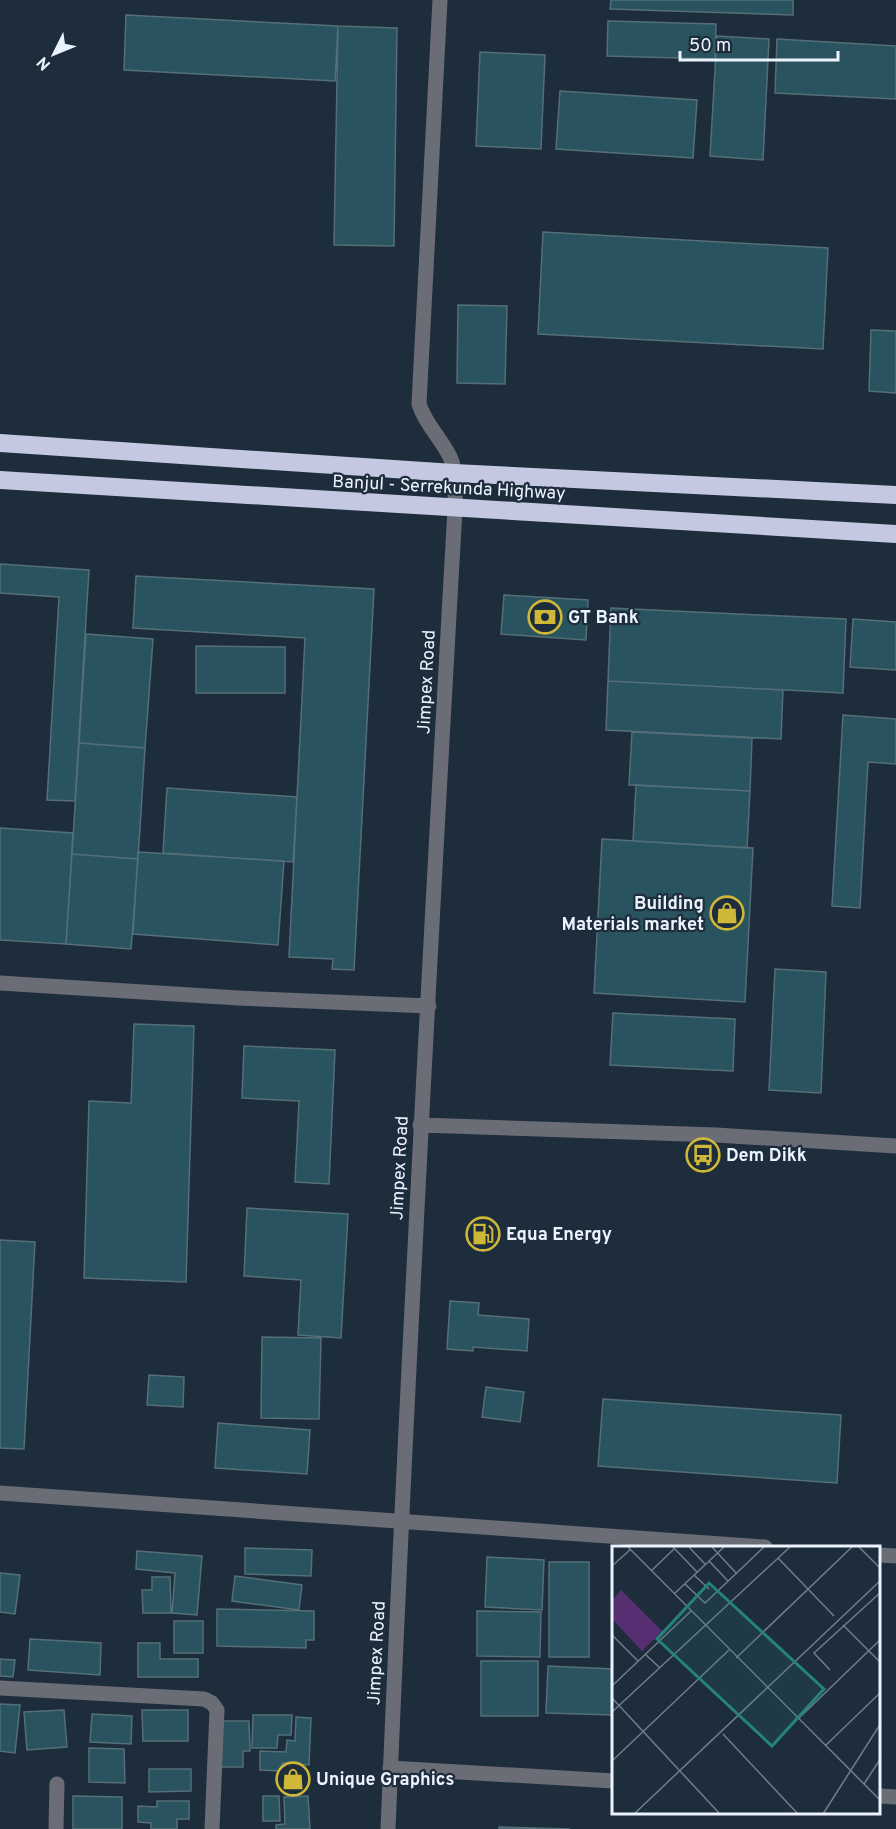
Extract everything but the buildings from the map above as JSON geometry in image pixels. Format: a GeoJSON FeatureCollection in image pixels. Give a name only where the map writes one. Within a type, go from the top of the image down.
{"type":"FeatureCollection","features":[{"type":"Feature","properties":{"kind":"highway","name":"Banjul - Serrekunda Highway"},"geometry":{"type":"LineString","coordinates":[[0,443],[454,472],[896,495]]}},
{"type":"Feature","properties":{"kind":"highway","name":"Banjul - Serrekunda Highway"},"geometry":{"type":"LineString","coordinates":[[0,480],[896,534]]}},
{"type":"Feature","properties":{"kind":"street"},"geometry":{"type":"LineString","coordinates":[[440,0],[419,404],[423,416],[450,457],[454,472]]}},
{"type":"Feature","properties":{"kind":"street","name":"Jimpex Road"},"geometry":{"type":"LineString","coordinates":[[388,1829],[420,1125],[429,1006],[455,509],[454,472]]}},
{"type":"Feature","properties":{"kind":"street"},"geometry":{"type":"LineString","coordinates":[[0,983],[238,998],[429,1006]]}},
{"type":"Feature","properties":{"kind":"street"},"geometry":{"type":"LineString","coordinates":[[420,1125],[716,1135],[896,1146]]}},
{"type":"Feature","properties":{"kind":"street"},"geometry":{"type":"LineString","coordinates":[[0,1493],[751,1546]]}},
{"type":"Feature","properties":{"kind":"street"},"geometry":{"type":"LineString","coordinates":[[881,1555],[896,1556]]}},
{"type":"Feature","properties":{"kind":"street"},"geometry":{"type":"LineString","coordinates":[[0,1688],[204,1699],[212,1703],[217,1710],[213,1829]]}},
{"type":"Feature","properties":{"kind":"street"},"geometry":{"type":"LineString","coordinates":[[390,1768],[612,1781]]}},
{"type":"Feature","properties":{"kind":"street"},"geometry":{"type":"LineString","coordinates":[[56,1829],[57,1784]]}},
{"type":"Feature","properties":{"kind":"street"},"geometry":{"type":"LineString","coordinates":[[881,1796],[896,1797]]}},
{"type":"Feature","properties":{"kind":"place","name":"GT Bank"},"geometry":{"type":"Point","coordinates":[545,617]}},
{"type":"Feature","properties":{"kind":"place","name":"Building Materials market"},"geometry":{"type":"Point","coordinates":[727,913]}},
{"type":"Feature","properties":{"kind":"place","name":"Dem Dikk"},"geometry":{"type":"Point","coordinates":[703,1155]}},
{"type":"Feature","properties":{"kind":"place","name":"Equa Energy"},"geometry":{"type":"Point","coordinates":[483,1234]}},
{"type":"Feature","properties":{"kind":"place","name":"Unique Graphics"},"geometry":{"type":"Point","coordinates":[293,1779]}}]}
